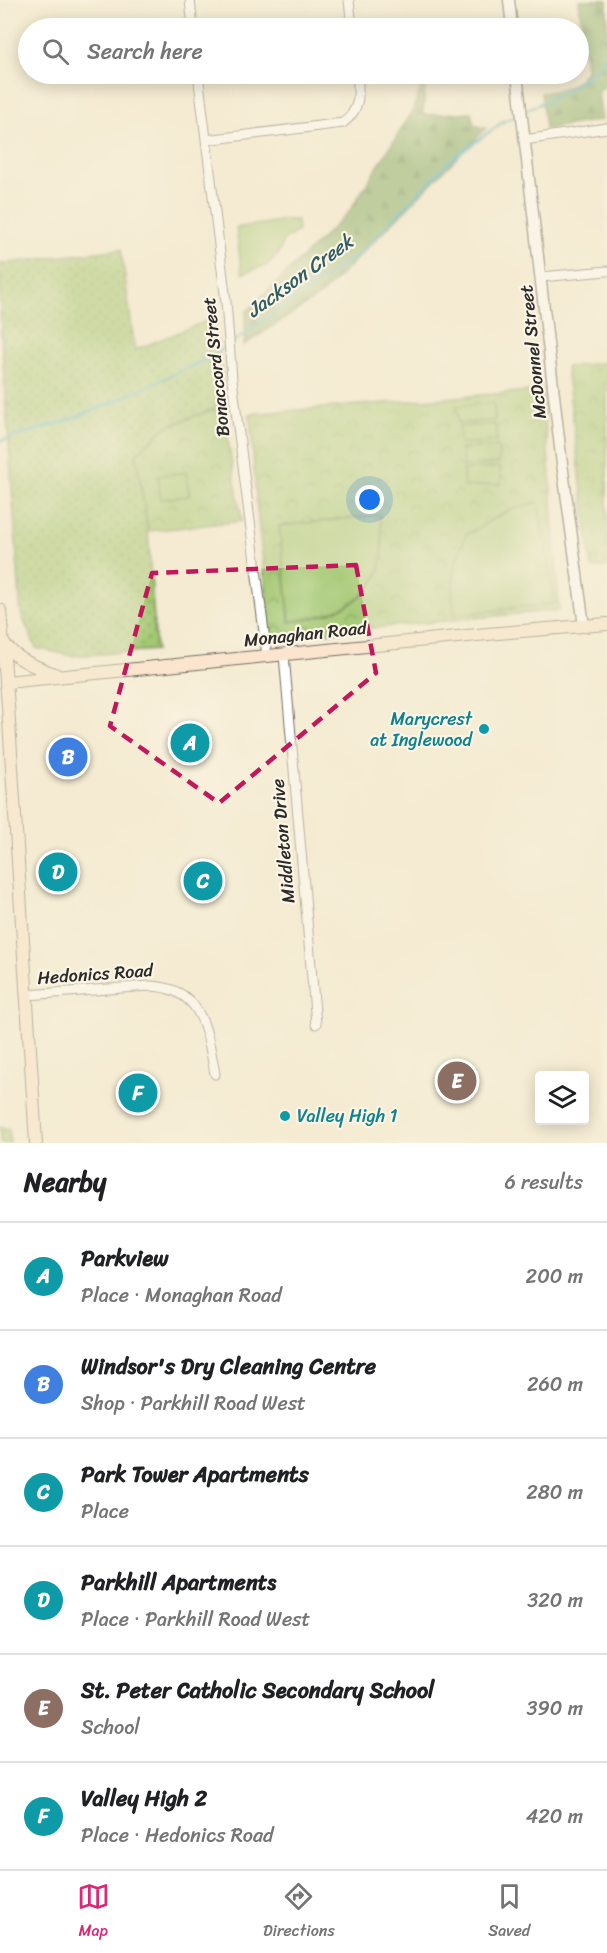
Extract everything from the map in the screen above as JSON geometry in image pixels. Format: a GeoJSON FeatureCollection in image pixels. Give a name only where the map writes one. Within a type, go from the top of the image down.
{"type":"FeatureCollection","features":[{"type":"Feature","properties":{"kind":"main road"},"geometry":{"type":"LineString","coordinates":[[0,610],[36,1143]]}},
{"type":"Feature","properties":{"kind":"main road","name":"Monaghan Road"},"geometry":{"type":"LineString","coordinates":[[6,682],[607,624]]}},
{"type":"Feature","properties":{"kind":"main road"},"geometry":{"type":"LineString","coordinates":[[2,642],[24,662],[61,677]]}},
{"type":"Feature","properties":{"kind":"street"},"geometry":{"type":"LineString","coordinates":[[190,0],[192,18]]}},
{"type":"Feature","properties":{"kind":"street"},"geometry":{"type":"LineString","coordinates":[[349,0],[351,18]]}},
{"type":"Feature","properties":{"kind":"street"},"geometry":{"type":"LineString","coordinates":[[508,0],[511,18]]}},
{"type":"Feature","properties":{"kind":"street","name":"Bonaccord Street"},"geometry":{"type":"LineString","coordinates":[[199,84],[232,378],[267,656]]}},
{"type":"Feature","properties":{"kind":"street"},"geometry":{"type":"LineString","coordinates":[[206,140],[343,123],[353,115],[359,101],[358,84]]}},
{"type":"Feature","properties":{"kind":"street","name":"McDonnel Street"},"geometry":{"type":"LineString","coordinates":[[518,84],[562,464],[584,626]]}},
{"type":"Feature","properties":{"kind":"street"},"geometry":{"type":"LineString","coordinates":[[523,134],[607,128]]}},
{"type":"Feature","properties":{"kind":"street"},"geometry":{"type":"LineString","coordinates":[[541,277],[607,271]]}},
{"type":"Feature","properties":{"kind":"street","name":"Middleton Drive"},"geometry":{"type":"LineString","coordinates":[[284,655],[316,1024]]}},
{"type":"Feature","properties":{"kind":"street","name":"Hedonics Road"},"geometry":{"type":"LineString","coordinates":[[27,995],[149,986],[169,988],[187,998],[201,1014],[215,1074]]}},
{"type":"Feature","properties":{"kind":"highlighted area"},"geometry":{"type":"Polygon","coordinates":[[[356,565],[376,673],[219,803],[110,726],[152,573],[356,565]]]}},
{"type":"Feature","properties":{"kind":"green space"},"geometry":{"type":"Polygon","coordinates":[[[579,0],[607,0],[607,82],[598,93],[602,120],[545,129],[541,93],[572,84],[589,84],[589,18],[581,18],[579,0]]]}},
{"type":"Feature","properties":{"kind":"green space"},"geometry":{"type":"Polygon","coordinates":[[[422,84],[425,84],[423,115],[471,112],[474,125],[486,128],[321,295],[244,345],[246,312],[349,212],[411,114],[422,84]]]}},
{"type":"Feature","properties":{"kind":"green space"},"geometry":{"type":"Polygon","coordinates":[[[297,220],[298,231],[283,241],[279,253],[267,265],[242,274],[236,228],[297,220]]]}},
{"type":"Feature","properties":{"kind":"green space"},"geometry":{"type":"Polygon","coordinates":[[[121,249],[135,350],[214,318],[222,375],[222,406],[166,427],[136,454],[148,531],[156,650],[72,656],[36,648],[21,614],[0,319],[0,264],[121,249]]]}},
{"type":"Feature","properties":{"kind":"green space"},"geometry":{"type":"Polygon","coordinates":[[[607,362],[607,567],[592,568],[566,367],[607,362]]]}},
{"type":"Feature","properties":{"kind":"green space"},"geometry":{"type":"Polygon","coordinates":[[[542,390],[559,610],[271,638],[257,509],[250,414],[542,390]]]}},
{"type":"Feature","properties":{"kind":"green space"},"geometry":{"type":"Polygon","coordinates":[[[494,403],[495,420],[458,423],[457,406],[494,403]]]}},
{"type":"Feature","properties":{"kind":"green space"},"geometry":{"type":"Polygon","coordinates":[[[222,406],[242,521],[148,531],[136,454],[166,427],[222,406]]]}},
{"type":"Feature","properties":{"kind":"green space"},"geometry":{"type":"Polygon","coordinates":[[[495,424],[497,441],[460,444],[459,427],[495,424]]]}},
{"type":"Feature","properties":{"kind":"green space"},"geometry":{"type":"Polygon","coordinates":[[[498,446],[499,463],[463,466],[461,449],[498,446]]]}},
{"type":"Feature","properties":{"kind":"green space"},"geometry":{"type":"Polygon","coordinates":[[[500,467],[501,484],[464,487],[463,470],[500,467]]]}},
{"type":"Feature","properties":{"kind":"green space"},"geometry":{"type":"Polygon","coordinates":[[[186,472],[189,496],[161,499],[158,476],[186,472]]]}},
{"type":"Feature","properties":{"kind":"green space"},"geometry":{"type":"Polygon","coordinates":[[[538,502],[555,603],[455,615],[452,596],[455,564],[466,535],[509,510],[538,502]]]}},
{"type":"Feature","properties":{"kind":"green space"},"geometry":{"type":"Polygon","coordinates":[[[380,515],[382,557],[378,573],[371,585],[361,596],[335,611],[290,622],[279,526],[380,515]]]}},
{"type":"Feature","properties":{"kind":"green space"},"geometry":{"type":"Polygon","coordinates":[[[0,1127],[9,1130],[10,1143],[0,1143],[0,1127]]]}},
{"type":"Feature","properties":{"kind":"waterway","name":"Jackson Creek"},"geometry":{"type":"LineString","coordinates":[[589,76],[607,55]]}},
{"type":"Feature","properties":{"kind":"waterway","name":"Jackson Creek"},"geometry":{"type":"LineString","coordinates":[[525,111],[577,84]]}},
{"type":"Feature","properties":{"kind":"waterway","name":"Jackson Creek"},"geometry":{"type":"LineString","coordinates":[[233,342],[361,253],[448,162],[504,121],[519,114]]}},
{"type":"Feature","properties":{"kind":"waterway","name":"Jackson Creek"},"geometry":{"type":"LineString","coordinates":[[0,441],[66,421],[116,401],[213,356],[227,346]]}},
{"type":"Feature","properties":{"kind":"place","name":"Marycrest at Inglewood"},"geometry":{"type":"Point","coordinates":[484,729]}},
{"type":"Feature","properties":{"kind":"place","name":"Parkview"},"geometry":{"type":"Point","coordinates":[190,743]}},
{"type":"Feature","properties":{"kind":"place","name":"Windsor's Dry Cleaning Centre"},"geometry":{"type":"Point","coordinates":[68,757]}},
{"type":"Feature","properties":{"kind":"place","name":"Parkhill Apartments"},"geometry":{"type":"Point","coordinates":[58,872]}},
{"type":"Feature","properties":{"kind":"place","name":"Park Tower Apartments"},"geometry":{"type":"Point","coordinates":[203,881]}},
{"type":"Feature","properties":{"kind":"place","name":"St. Peter Catholic Secondary School"},"geometry":{"type":"Point","coordinates":[457,1081]}},
{"type":"Feature","properties":{"kind":"place","name":"Valley High 2"},"geometry":{"type":"Point","coordinates":[138,1093]}},
{"type":"Feature","properties":{"kind":"place","name":"Valley High 1"},"geometry":{"type":"Point","coordinates":[285,1116]}}]}
